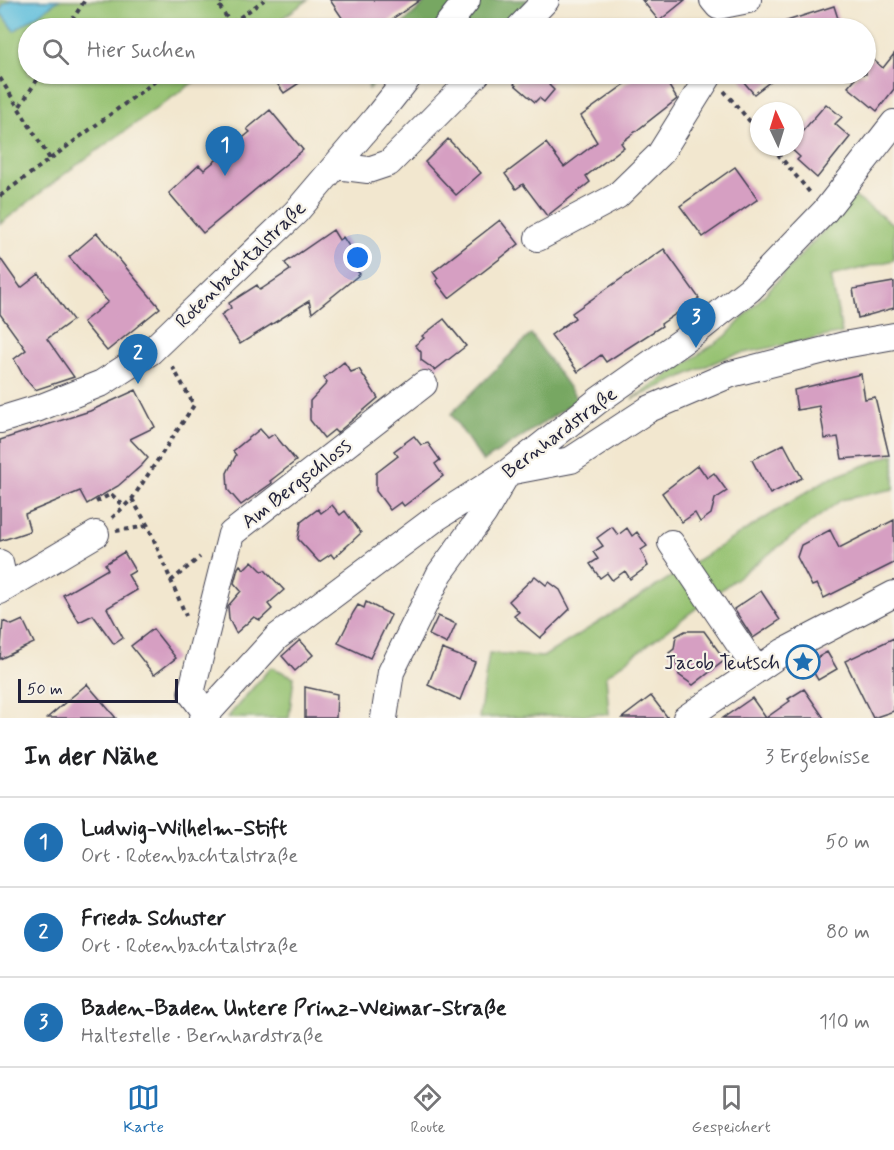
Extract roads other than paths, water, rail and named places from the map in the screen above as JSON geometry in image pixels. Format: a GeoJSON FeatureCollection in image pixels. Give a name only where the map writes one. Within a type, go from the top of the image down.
{"type":"FeatureCollection","features":[{"type":"Feature","properties":{"kind":"street"},"geometry":{"type":"LineString","coordinates":[[453,18],[467,0]]}},
{"type":"Feature","properties":{"kind":"street"},"geometry":{"type":"LineString","coordinates":[[529,18],[546,0]]}},
{"type":"Feature","properties":{"kind":"street"},"geometry":{"type":"LineString","coordinates":[[716,12],[748,0]]}},
{"type":"Feature","properties":{"kind":"street","name":"Rotenbachtalstraße"},"geometry":{"type":"LineString","coordinates":[[0,420],[39,408],[102,383],[150,352],[296,212],[403,84]]}},
{"type":"Feature","properties":{"kind":"street"},"geometry":{"type":"LineString","coordinates":[[336,166],[368,170],[389,163],[467,84]]}},
{"type":"Feature","properties":{"kind":"street"},"geometry":{"type":"LineString","coordinates":[[538,238],[616,196],[660,154],[704,84]]}},
{"type":"Feature","properties":{"kind":"street","name":"Bernhardstraße"},"geometry":{"type":"LineString","coordinates":[[205,715],[277,636],[436,518],[508,472],[599,400],[697,331],[750,289],[825,211],[894,123]]}},
{"type":"Feature","properties":{"kind":"street"},"geometry":{"type":"LineString","coordinates":[[384,718],[391,672],[440,573],[484,513],[508,472],[571,460],[649,409],[732,374],[844,345],[894,336]]}},
{"type":"Feature","properties":{"kind":"street","name":"Am Bergschloss"},"geometry":{"type":"LineString","coordinates":[[205,715],[191,693],[223,557],[231,534],[424,384]]}},
{"type":"Feature","properties":{"kind":"street"},"geometry":{"type":"LineString","coordinates":[[0,591],[104,526]]}},
{"type":"Feature","properties":{"kind":"street"},"geometry":{"type":"LineString","coordinates":[[671,543],[756,669]]}},
{"type":"Feature","properties":{"kind":"street"},"geometry":{"type":"LineString","coordinates":[[0,563],[2,572],[0,582]]}},
{"type":"Feature","properties":{"kind":"street"},"geometry":{"type":"LineString","coordinates":[[686,718],[756,669],[842,620],[894,594]]}},
{"type":"Feature","properties":{"kind":"water"},"geometry":{"type":"Polygon","coordinates":[[[12,0],[59,0],[33,18],[18,18],[18,28],[14,31],[0,12],[4,4],[12,0]]]}},
{"type":"Feature","properties":{"kind":"place","name":"Ludwig-Wilhelm-Stift"},"geometry":{"type":"Point","coordinates":[225,176]}},
{"type":"Feature","properties":{"kind":"place","name":"Baden-Baden Untere Prinz-Weimar-Straße"},"geometry":{"type":"Point","coordinates":[696,348]}},
{"type":"Feature","properties":{"kind":"place","name":"Frieda Schuster"},"geometry":{"type":"Point","coordinates":[138,384]}},
{"type":"Feature","properties":{"kind":"place","name":"Jacob Teutsch"},"geometry":{"type":"Point","coordinates":[803,662]}}]}
